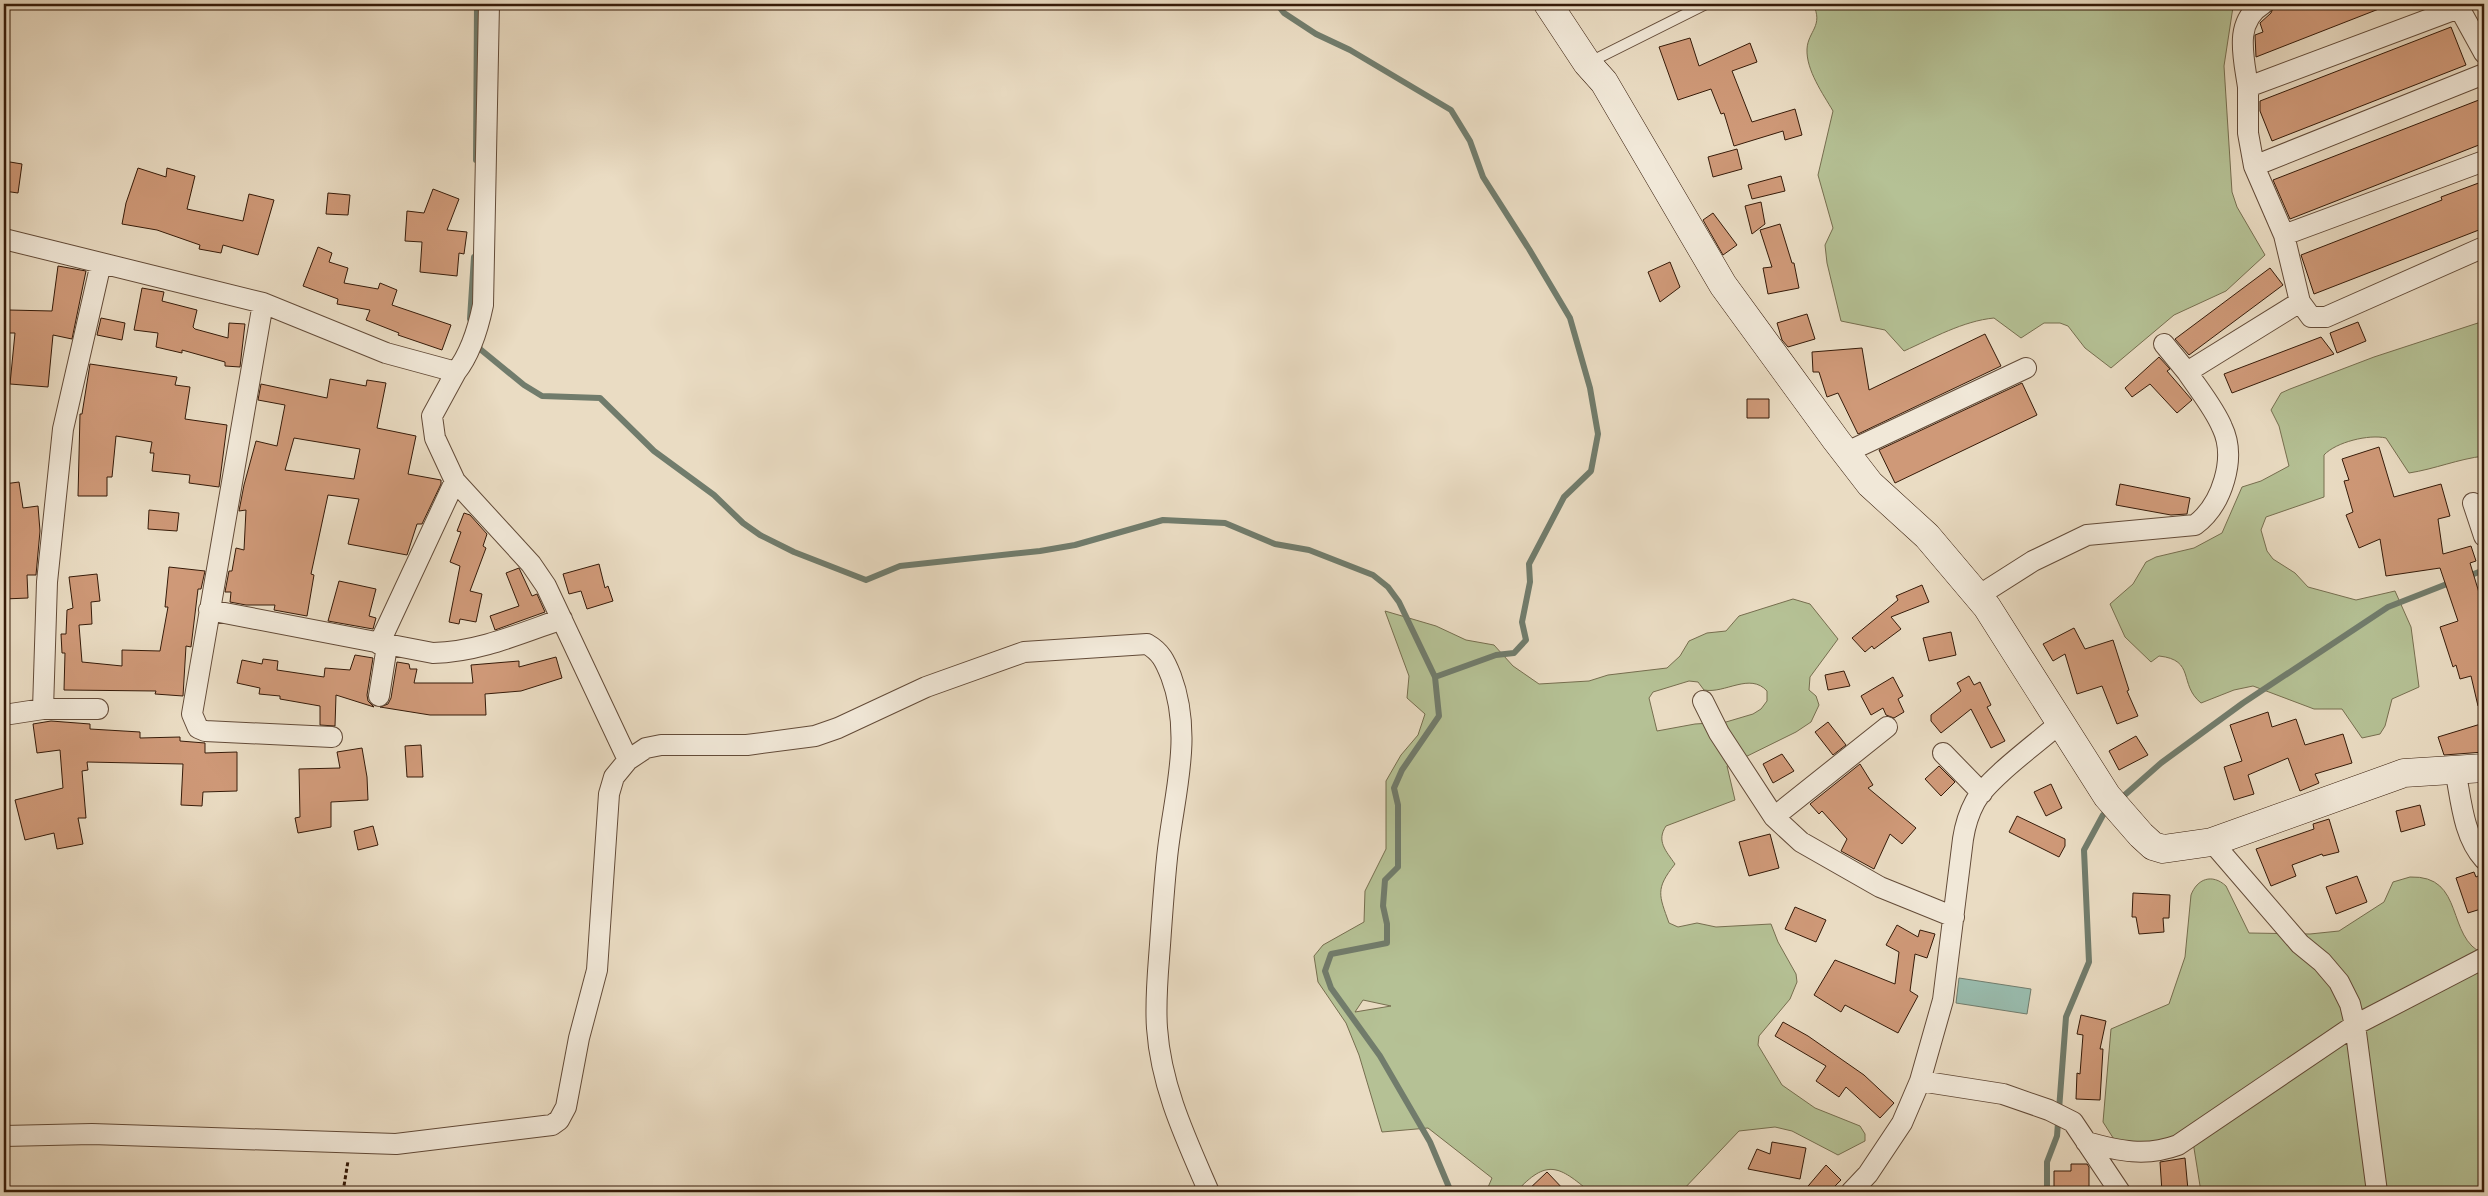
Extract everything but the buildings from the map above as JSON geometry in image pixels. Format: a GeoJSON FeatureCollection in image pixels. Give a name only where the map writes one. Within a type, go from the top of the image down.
{"type":"FeatureCollection","features":[{"type":"Feature","properties":{"kind":"street"},"geometry":{"type":"LineString","coordinates":[[489,4],[485,282],[475,337],[432,416],[435,438],[455,481],[531,564],[546,586],[628,760]]}},
{"type":"Feature","properties":{"kind":"street"},"geometry":{"type":"LineString","coordinates":[[1548,4],[1587,63],[1604,82],[1724,285],[1836,440],[1848,452],[1852,462],[1870,484],[1927,536],[1987,607],[2113,804],[2153,846],[2163,850],[2212,842],[2390,776],[2417,771],[2484,768]]}},
{"type":"Feature","properties":{"kind":"street"},"geometry":{"type":"LineString","coordinates":[[2264,4],[2253,11],[2244,28],[2242,37],[2248,87],[2248,134],[2254,166],[2284,235],[2300,302],[2311,317],[2326,317],[2484,248]]}},
{"type":"Feature","properties":{"kind":"street"},"geometry":{"type":"LineString","coordinates":[[2248,87],[2458,6],[2484,53]]}},
{"type":"Feature","properties":{"kind":"street"},"geometry":{"type":"LineString","coordinates":[[2254,166],[2484,74]]}},
{"type":"Feature","properties":{"kind":"street"},"geometry":{"type":"LineString","coordinates":[[2284,235],[2484,161]]}},
{"type":"Feature","properties":{"kind":"street"},"geometry":{"type":"LineString","coordinates":[[4,239],[263,303],[386,353],[456,372]]}},
{"type":"Feature","properties":{"kind":"street"},"geometry":{"type":"LineString","coordinates":[[43,710],[47,582],[62,429],[101,263]]}},
{"type":"Feature","properties":{"kind":"street"},"geometry":{"type":"LineString","coordinates":[[2187,372],[2300,302]]}},
{"type":"Feature","properties":{"kind":"street"},"geometry":{"type":"LineString","coordinates":[[263,303],[193,697],[192,714],[198,728],[216,732],[332,737]]}},
{"type":"Feature","properties":{"kind":"street"},"geometry":{"type":"LineString","coordinates":[[1978,596],[2033,561],[2087,535],[2196,525],[2204,518],[2220,491],[2226,471],[2227,446],[2220,422],[2187,372],[2164,344]]}},
{"type":"Feature","properties":{"kind":"street"},"geometry":{"type":"LineString","coordinates":[[1848,452],[2026,368]]}},
{"type":"Feature","properties":{"kind":"street"},"geometry":{"type":"LineString","coordinates":[[379,696],[383,645],[455,481]]}},
{"type":"Feature","properties":{"kind":"street"},"geometry":{"type":"LineString","coordinates":[[2473,503],[2484,536]]}},
{"type":"Feature","properties":{"kind":"street"},"geometry":{"type":"LineString","coordinates":[[209,610],[383,645],[433,653],[456,653],[485,646],[562,619]]}},
{"type":"Feature","properties":{"kind":"street"},"geometry":{"type":"LineString","coordinates":[[4,1136],[92,1134],[396,1144],[438,1141],[545,1127],[559,1120],[566,1107],[579,1038],[597,970],[609,794],[614,777],[628,760],[646,748],[661,745],[747,745],[815,736],[838,728],[926,687],[1024,652],[1148,644],[1159,650],[1179,702],[1183,747],[1167,857],[1156,1001],[1157,1028],[1165,1081],[1174,1110],[1209,1192]]}},
{"type":"Feature","properties":{"kind":"street"},"geometry":{"type":"LineString","coordinates":[[1703,701],[1719,733],[1774,817],[1801,842],[1829,860],[1880,887],[1954,917]]}},
{"type":"Feature","properties":{"kind":"street"},"geometry":{"type":"LineString","coordinates":[[4,715],[43,710],[98,709]]}},
{"type":"Feature","properties":{"kind":"street"},"geometry":{"type":"LineString","coordinates":[[1851,1192],[1868,1174],[1902,1123],[1920,1081],[1943,1000],[1965,825],[1975,801],[2061,722]]}},
{"type":"Feature","properties":{"kind":"street"},"geometry":{"type":"LineString","coordinates":[[1774,817],[1887,727]]}},
{"type":"Feature","properties":{"kind":"street"},"geometry":{"type":"LineString","coordinates":[[1943,753],[1982,793]]}},
{"type":"Feature","properties":{"kind":"street"},"geometry":{"type":"LineString","coordinates":[[2455,769],[2469,832],[2477,851],[2484,859]]}},
{"type":"Feature","properties":{"kind":"street"},"geometry":{"type":"LineString","coordinates":[[2212,842],[2300,944],[2322,962],[2339,982],[2350,1004],[2355,1025],[2377,1192]]}},
{"type":"Feature","properties":{"kind":"street"},"geometry":{"type":"LineString","coordinates":[[2086,1142],[2138,1153],[2166,1150],[2178,1145],[2355,1025],[2484,958]]}},
{"type":"Feature","properties":{"kind":"street"},"geometry":{"type":"LineString","coordinates":[[1920,1081],[2003,1094],[2048,1110],[2073,1122],[2120,1192]]}},
{"type":"Feature","properties":{"kind":"lane"},"geometry":{"type":"LineString","coordinates":[[1587,63],[1706,4]]}},
{"type":"Feature","properties":{"kind":"path"},"geometry":{"type":"LineString","coordinates":[[343,1192],[351,1142]]}},
{"type":"Feature","properties":{"kind":"shaded area"},"geometry":{"type":"Polygon","coordinates":[[[1813,4],[2237,4],[2233,7],[2224,66],[2232,192],[2237,207],[2265,255],[2226,291],[2174,315],[2111,368],[2085,348],[2068,326],[2060,323],[2044,323],[2021,338],[1994,318],[1982,320],[1948,331],[1904,351],[1885,330],[1841,321],[1827,263],[1825,245],[1833,228],[1818,175],[1833,111],[1816,82],[1807,57],[1808,43],[1815,28],[1817,18],[1813,4]]]}},
{"type":"Feature","properties":{"kind":"shaded area"},"geometry":{"type":"Polygon","coordinates":[[[2484,321],[2484,456],[2409,473],[2386,438],[2371,437],[2353,440],[2336,446],[2324,455],[2324,497],[2266,517],[2261,530],[2267,551],[2273,559],[2295,573],[2308,587],[2356,600],[2395,591],[2411,627],[2419,687],[2392,699],[2385,726],[2380,734],[2362,738],[2342,709],[2314,709],[2253,686],[2234,690],[2201,703],[2194,696],[2178,662],[2159,656],[2151,662],[2125,637],[2110,604],[2133,584],[2146,562],[2156,557],[2194,548],[2222,533],[2242,487],[2261,481],[2289,466],[2279,426],[2271,410],[2281,393],[2374,357],[2484,321]]]}},
{"type":"Feature","properties":{"kind":"shaded area"},"geometry":{"type":"Polygon","coordinates":[[[1793,599],[1810,604],[1838,639],[1810,677],[1809,690],[1816,696],[1819,705],[1811,722],[1796,732],[1727,766],[1735,800],[1666,826],[1662,836],[1663,846],[1675,864],[1664,880],[1661,899],[1669,923],[1678,927],[1697,923],[1716,927],[1771,924],[1778,942],[1796,974],[1797,982],[1790,999],[1759,1036],[1758,1045],[1782,1085],[1815,1108],[1860,1126],[1865,1134],[1865,1141],[1838,1155],[1792,1131],[1775,1127],[1739,1131],[1681,1192],[1590,1192],[1570,1176],[1553,1170],[1545,1170],[1536,1174],[1516,1192],[1486,1192],[1492,1178],[1428,1128],[1382,1132],[1359,1055],[1346,1023],[1318,982],[1314,956],[1323,945],[1364,922],[1365,891],[1386,849],[1386,781],[1401,755],[1418,735],[1425,714],[1407,698],[1409,676],[1385,611],[1436,626],[1466,640],[1494,645],[1513,666],[1539,684],[1589,681],[1608,675],[1667,668],[1680,656],[1689,641],[1707,633],[1726,631],[1739,616],[1793,599]],[[1689,681],[1653,692],[1649,698],[1657,731],[1695,724],[1726,722],[1753,714],[1761,709],[1767,701],[1767,691],[1753,683],[1704,690],[1698,682],[1689,681]],[[1363,1000],[1355,1012],[1391,1006],[1363,1000]]]}},
{"type":"Feature","properties":{"kind":"shaded area"},"geometry":{"type":"Polygon","coordinates":[[[2410,877],[2428,879],[2440,886],[2448,896],[2464,935],[2472,946],[2484,954],[2484,1192],[2201,1192],[2193,1142],[2117,1144],[2103,1122],[2111,1029],[2169,1004],[2185,957],[2191,895],[2197,885],[2210,879],[2221,882],[2226,886],[2249,933],[2310,934],[2339,931],[2384,902],[2393,882],[2410,877]]]}},
{"type":"Feature","properties":{"kind":"shaded area"},"geometry":{"type":"Polygon","coordinates":[[[1959,978],[2031,989],[2027,1014],[1956,1003],[1959,978]]]}},
{"type":"Feature","properties":{"kind":"waterway"},"geometry":{"type":"LineString","coordinates":[[476,160],[477,4]]}},
{"type":"Feature","properties":{"kind":"waterway"},"geometry":{"type":"LineString","coordinates":[[1277,4],[1284,13],[1316,34],[1350,50],[1451,110],[1470,141],[1483,177],[1570,318],[1590,388],[1598,434],[1591,471],[1564,497],[1529,564],[1530,582],[1522,622],[1526,640],[1514,653],[1496,655],[1435,677]]}},
{"type":"Feature","properties":{"kind":"waterway"},"geometry":{"type":"LineString","coordinates":[[472,324],[470,319],[474,257]]}},
{"type":"Feature","properties":{"kind":"waterway"},"geometry":{"type":"LineString","coordinates":[[478,343],[480,349],[524,385],[542,396],[600,398],[654,451],[714,495],[743,523],[760,535],[794,552],[866,580],[900,566],[1040,551],[1075,545],[1163,520],[1225,523],[1275,544],[1309,550],[1373,575],[1388,587],[1399,602],[1435,677],[1439,716],[1402,770],[1394,788],[1398,805],[1398,867],[1385,880],[1383,906],[1387,924],[1387,943],[1331,954],[1325,971],[1331,988],[1380,1056],[1430,1142],[1451,1192]]}},
{"type":"Feature","properties":{"kind":"waterway"},"geometry":{"type":"LineString","coordinates":[[2466,577],[2484,570]]}},
{"type":"Feature","properties":{"kind":"waterway"},"geometry":{"type":"LineString","coordinates":[[2119,800],[2161,763],[2243,703],[2388,607],[2452,582]]}},
{"type":"Feature","properties":{"kind":"waterway"},"geometry":{"type":"LineString","coordinates":[[2047,1192],[2047,1162],[2057,1136],[2066,1017],[2089,962],[2084,850],[2103,815],[2110,808]]}}]}
